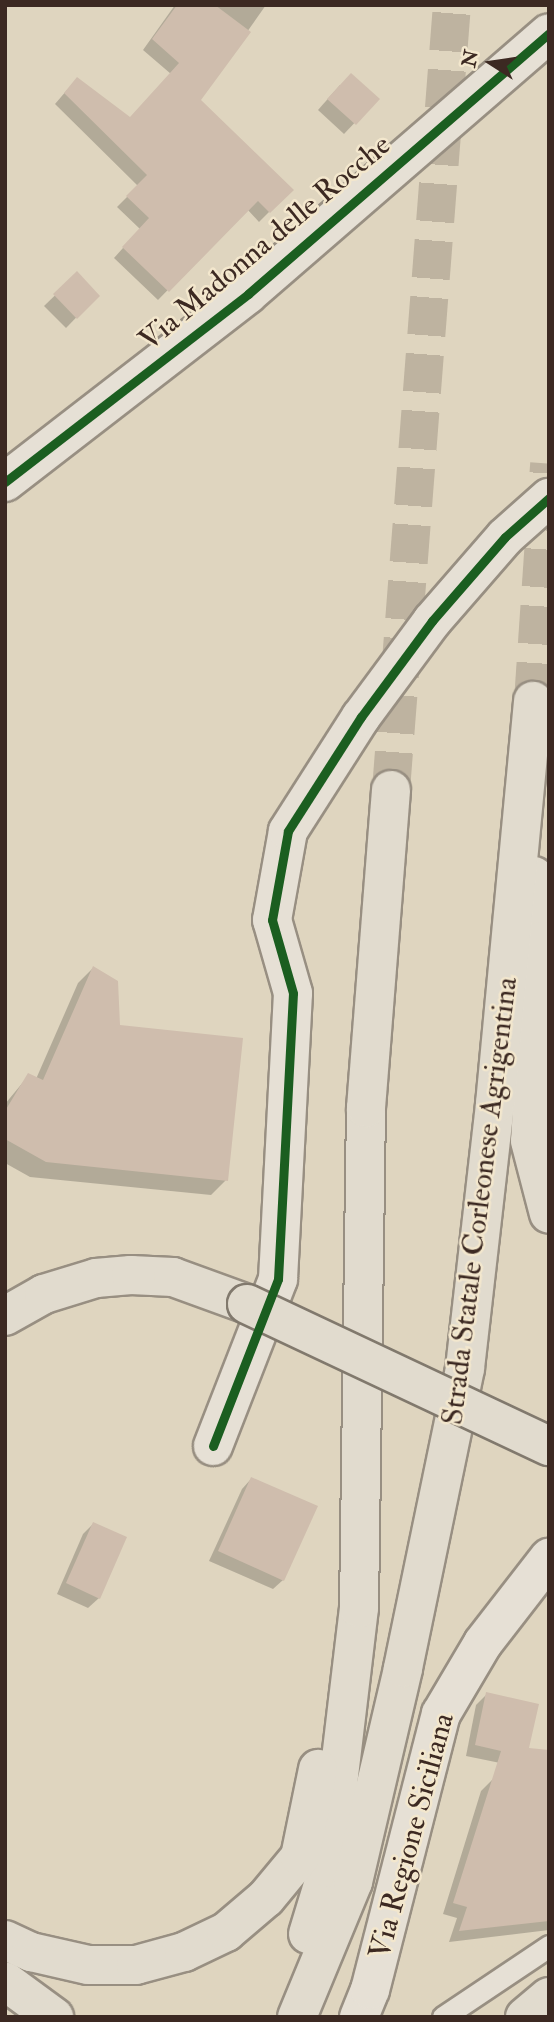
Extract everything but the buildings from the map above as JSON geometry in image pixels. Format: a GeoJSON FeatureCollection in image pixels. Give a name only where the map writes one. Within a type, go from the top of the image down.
{"type":"FeatureCollection","features":[{"type":"Feature","properties":{"kind":"main road","name":"Strada Statale Corleonese Agrigentina"},"geometry":{"type":"LineString","coordinates":[[297,2017],[353,1882],[403,1668],[465,1368],[533,701]]}},
{"type":"Feature","properties":{"kind":"main road"},"geometry":{"type":"LineString","coordinates":[[283,2017],[328,1868],[359,1608],[366,1108],[391,790]]}},
{"type":"Feature","properties":{"kind":"main road"},"geometry":{"type":"LineString","coordinates":[[525,799],[541,941],[530,1141],[549,1213]]}},
{"type":"Feature","properties":{"kind":"main road"},"geometry":{"type":"LineString","coordinates":[[5,1316],[44,1294],[96,1278],[131,1275],[173,1277],[247,1304],[549,1446]]}},
{"type":"Feature","properties":{"kind":"main road"},"geometry":{"type":"LineString","coordinates":[[5,1940],[31,1952],[88,1965],[136,1965],[184,1952],[226,1931],[265,1898],[300,1857],[329,1717],[359,1608]]}},
{"type":"Feature","properties":{"kind":"main road"},"geometry":{"type":"LineString","coordinates":[[5,1981],[54,2017]]}},
{"type":"Feature","properties":{"kind":"main road"},"geometry":{"type":"LineString","coordinates":[[525,2017],[549,1997]]}},
{"type":"Feature","properties":{"kind":"street","name":"Via Madonna delle Rocche"},"geometry":{"type":"LineString","coordinates":[[5,482],[248,294],[549,33]]}},
{"type":"Feature","properties":{"kind":"street"},"geometry":{"type":"LineString","coordinates":[[213,1446],[278,1279],[293,993],[272,920],[288,831],[361,717],[432,621],[505,537],[549,498]]}},
{"type":"Feature","properties":{"kind":"street","name":"Via Regione Siciliana"},"geometry":{"type":"LineString","coordinates":[[359,2017],[370,1990],[441,1714],[483,1643],[549,1558]]}},
{"type":"Feature","properties":{"kind":"lane"},"geometry":{"type":"LineString","coordinates":[[443,2017],[549,1946]]}},
{"type":"Feature","properties":{"kind":"tunnel"},"geometry":{"type":"LineString","coordinates":[[391,790],[452,5]]}},
{"type":"Feature","properties":{"kind":"tunnel"},"geometry":{"type":"LineString","coordinates":[[533,701],[549,464]]}},
{"type":"Feature","properties":{"kind":"cycle path"},"geometry":{"type":"LineString","coordinates":[[5,482],[248,294],[549,33]]}},
{"type":"Feature","properties":{"kind":"cycle path"},"geometry":{"type":"LineString","coordinates":[[213,1446],[278,1279],[293,993],[272,920],[288,831],[361,717],[432,621],[505,537],[549,498]]}}]}
